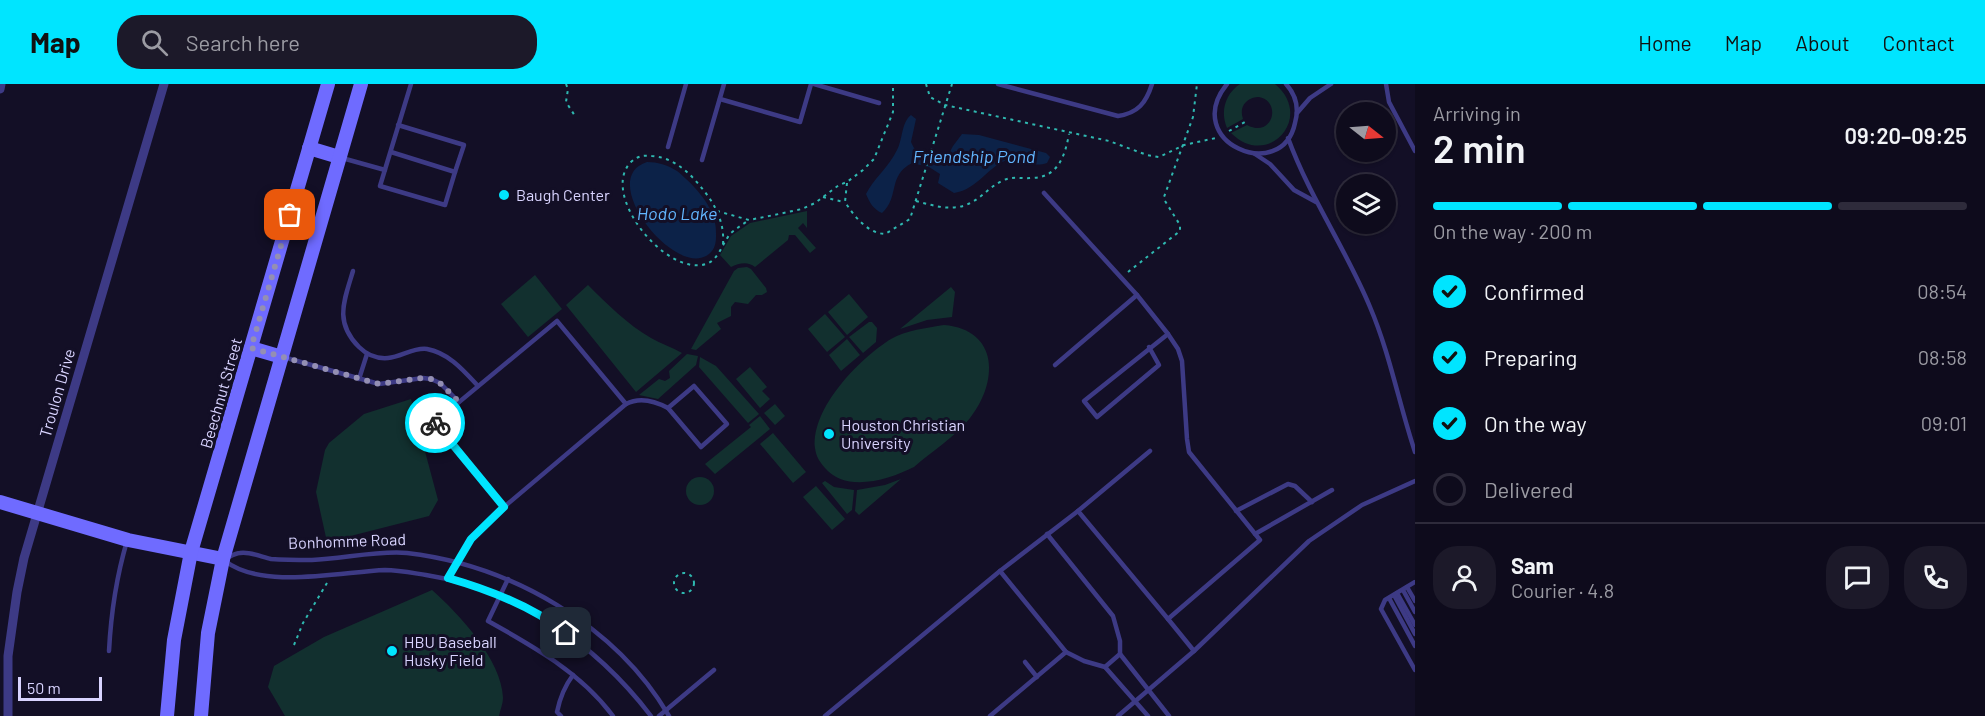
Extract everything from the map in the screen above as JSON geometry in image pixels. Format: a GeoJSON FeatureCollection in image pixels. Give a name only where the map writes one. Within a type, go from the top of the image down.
{"type":"FeatureCollection","features":[{"type":"Feature","properties":{"kind":"main road","name":"Beechnut Street"},"geometry":{"type":"LineString","coordinates":[[167,716],[174,640],[191,552],[328,84]]}},
{"type":"Feature","properties":{"kind":"main road"},"geometry":{"type":"LineString","coordinates":[[201,716],[208,633],[223,559],[361,84]]}},
{"type":"Feature","properties":{"kind":"main road"},"geometry":{"type":"LineString","coordinates":[[309,148],[339,158]]}},
{"type":"Feature","properties":{"kind":"main road"},"geometry":{"type":"LineString","coordinates":[[251,348],[282,357]]}},
{"type":"Feature","properties":{"kind":"main road","name":"Bonhomme Road"},"geometry":{"type":"LineString","coordinates":[[0,502],[128,540],[223,559]]}},
{"type":"Feature","properties":{"kind":"street"},"geometry":{"type":"LineString","coordinates":[[0,89],[1,84]]}},
{"type":"Feature","properties":{"kind":"street","name":"Troulon Drive"},"geometry":{"type":"LineString","coordinates":[[8,716],[4,656],[17,592],[37,514],[164,84]]}},
{"type":"Feature","properties":{"kind":"lane"},"geometry":{"type":"LineString","coordinates":[[399,125],[464,145],[445,205],[381,186],[411,84]]}},
{"type":"Feature","properties":{"kind":"lane"},"geometry":{"type":"LineString","coordinates":[[668,147],[686,84]]}},
{"type":"Feature","properties":{"kind":"lane"},"geometry":{"type":"LineString","coordinates":[[702,160],[724,84]]}},
{"type":"Feature","properties":{"kind":"lane"},"geometry":{"type":"LineString","coordinates":[[720,99],[800,122],[812,84],[879,103]]}},
{"type":"Feature","properties":{"kind":"lane"},"geometry":{"type":"LineString","coordinates":[[999,84],[1118,116],[1132,113],[1139,108],[1146,99],[1152,84]]}},
{"type":"Feature","properties":{"kind":"lane"},"geometry":{"type":"LineString","coordinates":[[1227,84],[1218,97],[1215,110],[1216,123],[1222,135],[1241,151],[1254,154],[1270,164],[1294,190],[1316,202]]}},
{"type":"Feature","properties":{"kind":"lane"},"geometry":{"type":"LineString","coordinates":[[1254,154],[1279,147],[1295,127],[1298,113],[1295,99],[1286,84]]}},
{"type":"Feature","properties":{"kind":"lane"},"geometry":{"type":"LineString","coordinates":[[1298,113],[1310,98],[1331,84]]}},
{"type":"Feature","properties":{"kind":"lane"},"geometry":{"type":"LineString","coordinates":[[1387,84],[1389,102],[1415,151]]}},
{"type":"Feature","properties":{"kind":"lane"},"geometry":{"type":"LineString","coordinates":[[1288,138],[1316,202],[1351,265],[1384,341],[1415,452]]}},
{"type":"Feature","properties":{"kind":"lane"},"geometry":{"type":"LineString","coordinates":[[390,152],[455,172]]}},
{"type":"Feature","properties":{"kind":"lane"},"geometry":{"type":"LineString","coordinates":[[339,158],[385,170]]}},
{"type":"Feature","properties":{"kind":"lane"},"geometry":{"type":"LineString","coordinates":[[1044,193],[1137,295],[1178,349],[1182,360],[1189,452],[1260,540],[1168,619]]}},
{"type":"Feature","properties":{"kind":"lane"},"geometry":{"type":"LineString","coordinates":[[353,271],[342,313],[346,331],[366,354],[387,359],[417,350],[432,350],[453,361],[478,387]]}},
{"type":"Feature","properties":{"kind":"lane"},"geometry":{"type":"LineString","coordinates":[[1055,365],[1137,295]]}},
{"type":"Feature","properties":{"kind":"lane"},"geometry":{"type":"LineString","coordinates":[[504,507],[435,422],[557,321],[626,404]]}},
{"type":"Feature","properties":{"kind":"lane"},"geometry":{"type":"LineString","coordinates":[[1149,347],[1159,365],[1097,417],[1084,401],[1149,347],[1168,334]]}},
{"type":"Feature","properties":{"kind":"lane"},"geometry":{"type":"LineString","coordinates":[[359,379],[366,354]]}},
{"type":"Feature","properties":{"kind":"lane"},"geometry":{"type":"LineString","coordinates":[[282,357],[379,384],[431,379],[440,383],[459,402]]}},
{"type":"Feature","properties":{"kind":"lane"},"geometry":{"type":"LineString","coordinates":[[448,578],[471,539],[504,507],[626,404],[637,400],[650,401],[668,408],[701,447],[727,424],[694,386],[668,408]]}},
{"type":"Feature","properties":{"kind":"lane"},"geometry":{"type":"LineString","coordinates":[[825,716],[1150,451]]}},
{"type":"Feature","properties":{"kind":"lane"},"geometry":{"type":"LineString","coordinates":[[1118,716],[1194,651],[1309,542],[1362,505],[1415,481]]}},
{"type":"Feature","properties":{"kind":"lane"},"geometry":{"type":"LineString","coordinates":[[1236,512],[1288,484],[1295,486],[1312,502]]}},
{"type":"Feature","properties":{"kind":"lane"},"geometry":{"type":"LineString","coordinates":[[1255,534],[1332,490]]}},
{"type":"Feature","properties":{"kind":"lane"},"geometry":{"type":"LineString","coordinates":[[1078,511],[1194,651]]}},
{"type":"Feature","properties":{"kind":"lane"},"geometry":{"type":"LineString","coordinates":[[1047,534],[1113,616],[1120,640],[1120,654],[1169,716]]}},
{"type":"Feature","properties":{"kind":"lane"},"geometry":{"type":"LineString","coordinates":[[110,651],[111,612],[120,563],[128,540]]}},
{"type":"Feature","properties":{"kind":"lane","name":"Bonhomme Road"},"geometry":{"type":"LineString","coordinates":[[223,559],[241,552],[289,561],[405,553],[458,562],[508,579],[544,597],[591,629],[630,664],[669,716]]}},
{"type":"Feature","properties":{"kind":"lane","name":"Bonhomme Road"},"geometry":{"type":"LineString","coordinates":[[223,559],[236,569],[258,574],[294,577],[327,576],[388,570],[448,578],[501,595],[552,622],[596,656],[631,690],[651,716]]}},
{"type":"Feature","properties":{"kind":"lane"},"geometry":{"type":"LineString","coordinates":[[1000,571],[1066,652],[1084,661],[1106,667],[1148,716]]}},
{"type":"Feature","properties":{"kind":"lane"},"geometry":{"type":"LineString","coordinates":[[508,579],[488,621],[531,646],[573,675],[613,716]]}},
{"type":"Feature","properties":{"kind":"lane"},"geometry":{"type":"LineString","coordinates":[[1409,586],[1415,590]]}},
{"type":"Feature","properties":{"kind":"lane"},"geometry":{"type":"LineString","coordinates":[[1409,586],[1384,600],[1381,609],[1413,662],[1415,670]]}},
{"type":"Feature","properties":{"kind":"lane"},"geometry":{"type":"LineString","coordinates":[[1409,586],[1415,602]]}},
{"type":"Feature","properties":{"kind":"lane"},"geometry":{"type":"LineString","coordinates":[[1409,586],[1415,612]]}},
{"type":"Feature","properties":{"kind":"lane"},"geometry":{"type":"LineString","coordinates":[[1393,595],[1415,625]]}},
{"type":"Feature","properties":{"kind":"lane"},"geometry":{"type":"LineString","coordinates":[[1393,595],[1415,634]]}},
{"type":"Feature","properties":{"kind":"lane"},"geometry":{"type":"LineString","coordinates":[[1393,595],[1415,646]]}},
{"type":"Feature","properties":{"kind":"lane"},"geometry":{"type":"LineString","coordinates":[[990,716],[1066,652]]}},
{"type":"Feature","properties":{"kind":"lane"},"geometry":{"type":"LineString","coordinates":[[1106,667],[1120,654]]}},
{"type":"Feature","properties":{"kind":"lane"},"geometry":{"type":"LineString","coordinates":[[1025,662],[1037,677]]}},
{"type":"Feature","properties":{"kind":"lane"},"geometry":{"type":"LineString","coordinates":[[659,716],[714,670]]}},
{"type":"Feature","properties":{"kind":"lane"},"geometry":{"type":"LineString","coordinates":[[557,715],[563,688],[573,675]]}},
{"type":"Feature","properties":{"kind":"path"},"geometry":{"type":"LineString","coordinates":[[566,84],[568,89],[566,102],[575,116]]}},
{"type":"Feature","properties":{"kind":"path"},"geometry":{"type":"LineString","coordinates":[[723,244],[723,230],[717,211],[686,170],[672,161],[657,156],[642,155],[628,166],[623,179],[627,203],[637,222],[660,250],[680,261],[698,266],[713,260],[730,234],[749,220],[802,209],[863,170],[874,159],[892,112],[893,84]]}},
{"type":"Feature","properties":{"kind":"path"},"geometry":{"type":"LineString","coordinates":[[926,84],[930,97],[945,105],[1109,141],[1159,157],[1184,145],[1211,140],[1245,122]]}},
{"type":"Feature","properties":{"kind":"path"},"geometry":{"type":"LineString","coordinates":[[824,197],[845,202],[871,231],[885,234],[910,219],[952,84]]}},
{"type":"Feature","properties":{"kind":"path"},"geometry":{"type":"LineString","coordinates":[[1121,277],[1180,231],[1180,225],[1164,197],[1184,145],[1192,117],[1197,84]]}},
{"type":"Feature","properties":{"kind":"path"},"geometry":{"type":"LineString","coordinates":[[915,201],[955,208],[974,201],[1001,181],[1011,178],[1038,178],[1062,162],[1069,134]]}},
{"type":"Feature","properties":{"kind":"path"},"geometry":{"type":"LineString","coordinates":[[845,202],[847,182]]}},
{"type":"Feature","properties":{"kind":"path"},"geometry":{"type":"LineString","coordinates":[[717,211],[749,220]]}},
{"type":"Feature","properties":{"kind":"path"},"geometry":{"type":"LineString","coordinates":[[687,571],[696,582],[686,594],[681,593],[673,583],[674,578],[687,571]]}},
{"type":"Feature","properties":{"kind":"path"},"geometry":{"type":"LineString","coordinates":[[294,645],[303,623],[327,585],[327,576]]}},
{"type":"Feature","properties":{"kind":"green space"},"geometry":{"type":"Polygon","coordinates":[[[1240,84],[1275,84],[1286,97],[1290,111],[1288,124],[1282,135],[1272,142],[1259,146],[1245,143],[1231,133],[1247,125],[1256,128],[1268,123],[1272,111],[1270,105],[1259,97],[1246,102],[1242,110],[1243,119],[1227,128],[1224,116],[1225,104],[1227,98],[1240,84]]]}},
{"type":"Feature","properties":{"kind":"green space"},"geometry":{"type":"Polygon","coordinates":[[[807,211],[807,228],[803,223],[798,228],[816,248],[810,253],[795,235],[789,235],[788,240],[755,267],[743,263],[731,267],[720,255],[731,236],[750,223],[807,211]]]}},
{"type":"Feature","properties":{"kind":"green space"},"geometry":{"type":"Polygon","coordinates":[[[747,267],[751,269],[767,292],[756,295],[748,304],[735,302],[731,307],[731,316],[717,323],[721,329],[696,350],[691,349],[734,271],[747,267]]]}},
{"type":"Feature","properties":{"kind":"green space"},"geometry":{"type":"Polygon","coordinates":[[[535,275],[562,309],[528,337],[501,304],[535,275]]]}},
{"type":"Feature","properties":{"kind":"green space"},"geometry":{"type":"Polygon","coordinates":[[[588,285],[634,327],[682,353],[636,392],[566,305],[588,285]]]}},
{"type":"Feature","properties":{"kind":"green space"},"geometry":{"type":"Polygon","coordinates":[[[951,287],[955,292],[952,317],[927,320],[900,329],[951,287]]]}},
{"type":"Feature","properties":{"kind":"green space"},"geometry":{"type":"Polygon","coordinates":[[[849,294],[868,317],[847,335],[828,312],[849,294]]]}},
{"type":"Feature","properties":{"kind":"green space"},"geometry":{"type":"Polygon","coordinates":[[[825,314],[845,337],[827,352],[808,329],[825,314]]]}},
{"type":"Feature","properties":{"kind":"green space"},"geometry":{"type":"Polygon","coordinates":[[[869,322],[877,328],[876,342],[863,353],[849,337],[869,322]]]}},
{"type":"Feature","properties":{"kind":"green space"},"geometry":{"type":"Polygon","coordinates":[[[944,325],[962,329],[976,337],[984,347],[989,360],[986,389],[970,418],[943,444],[904,472],[868,482],[844,480],[834,476],[819,461],[815,448],[816,433],[829,401],[865,358],[891,339],[910,331],[944,325]]]}},
{"type":"Feature","properties":{"kind":"green space"},"geometry":{"type":"Polygon","coordinates":[[[847,339],[860,355],[841,371],[829,355],[847,339]]]}},
{"type":"Feature","properties":{"kind":"green space"},"geometry":{"type":"Polygon","coordinates":[[[687,354],[698,356],[696,365],[658,399],[639,395],[659,379],[665,381],[670,378],[669,371],[687,354]]]}},
{"type":"Feature","properties":{"kind":"green space"},"geometry":{"type":"Polygon","coordinates":[[[700,357],[716,366],[759,414],[748,423],[699,367],[700,357]]]}},
{"type":"Feature","properties":{"kind":"green space"},"geometry":{"type":"Polygon","coordinates":[[[750,367],[767,387],[762,391],[770,399],[760,408],[736,379],[750,367]]]}},
{"type":"Feature","properties":{"kind":"green space"},"geometry":{"type":"Polygon","coordinates":[[[411,399],[438,500],[429,516],[327,542],[316,492],[325,450],[329,443],[364,414],[411,399]]]}},
{"type":"Feature","properties":{"kind":"green space"},"geometry":{"type":"Polygon","coordinates":[[[775,404],[785,416],[775,425],[764,413],[775,404]]]}},
{"type":"Feature","properties":{"kind":"green space"},"geometry":{"type":"Polygon","coordinates":[[[760,416],[770,429],[715,474],[705,464],[751,427],[749,425],[760,416]]]}},
{"type":"Feature","properties":{"kind":"green space"},"geometry":{"type":"Polygon","coordinates":[[[773,433],[806,472],[793,483],[760,444],[773,433]]]}},
{"type":"Feature","properties":{"kind":"green space"},"geometry":{"type":"Polygon","coordinates":[[[700,477],[710,481],[714,491],[710,501],[700,505],[690,501],[686,491],[690,481],[700,477]]]}},
{"type":"Feature","properties":{"kind":"green space"},"geometry":{"type":"Polygon","coordinates":[[[901,479],[859,515],[855,511],[857,490],[885,485],[901,479]]]}},
{"type":"Feature","properties":{"kind":"green space"},"geometry":{"type":"Polygon","coordinates":[[[825,481],[834,487],[854,490],[852,510],[847,514],[822,483],[825,481]]]}},
{"type":"Feature","properties":{"kind":"green space"},"geometry":{"type":"Polygon","coordinates":[[[816,486],[845,519],[832,530],[803,497],[816,486]]]}},
{"type":"Feature","properties":{"kind":"green space","name":"HBU Baseball Husky Field"},"geometry":{"type":"Polygon","coordinates":[[[432,590],[466,625],[495,668],[501,683],[503,698],[499,716],[285,716],[268,687],[274,666],[324,637],[432,590]]]}},
{"type":"Feature","properties":{"kind":"water","name":"Friendship Pond"},"geometry":{"type":"Polygon","coordinates":[[[911,115],[916,119],[911,142],[914,148],[945,161],[962,134],[979,135],[1046,153],[1050,157],[1047,163],[1041,164],[1031,164],[1019,159],[1002,162],[970,187],[954,193],[938,183],[940,174],[929,167],[912,163],[899,174],[891,200],[882,213],[876,210],[866,194],[894,156],[905,122],[911,115]]]}},
{"type":"Feature","properties":{"kind":"water","name":"Hodo Lake"},"geometry":{"type":"Polygon","coordinates":[[[647,162],[662,164],[677,171],[706,201],[713,216],[716,240],[713,250],[706,256],[692,258],[675,252],[659,239],[645,222],[634,204],[630,186],[633,171],[647,162]]]}},
{"type":"Feature","properties":{"kind":"way so far"},"geometry":{"type":"LineString","coordinates":[[290,215],[251,348],[379,384],[431,379],[440,383],[459,402],[435,423]]}},
{"type":"Feature","properties":{"kind":"place","name":"Baugh Center"},"geometry":{"type":"Point","coordinates":[504,195]}},
{"type":"Feature","properties":{"kind":"place","name":"Houston Christian University"},"geometry":{"type":"Point","coordinates":[829,434]}},
{"type":"Feature","properties":{"kind":"place","name":"HBU Baseball Husky Field"},"geometry":{"type":"Point","coordinates":[392,651]}},
{"type":"Feature","properties":{"kind":"route"},"geometry":{"type":"LineString","coordinates":[[435,423],[504,507],[471,539],[448,578],[501,595],[552,622],[566,633]]}}]}
